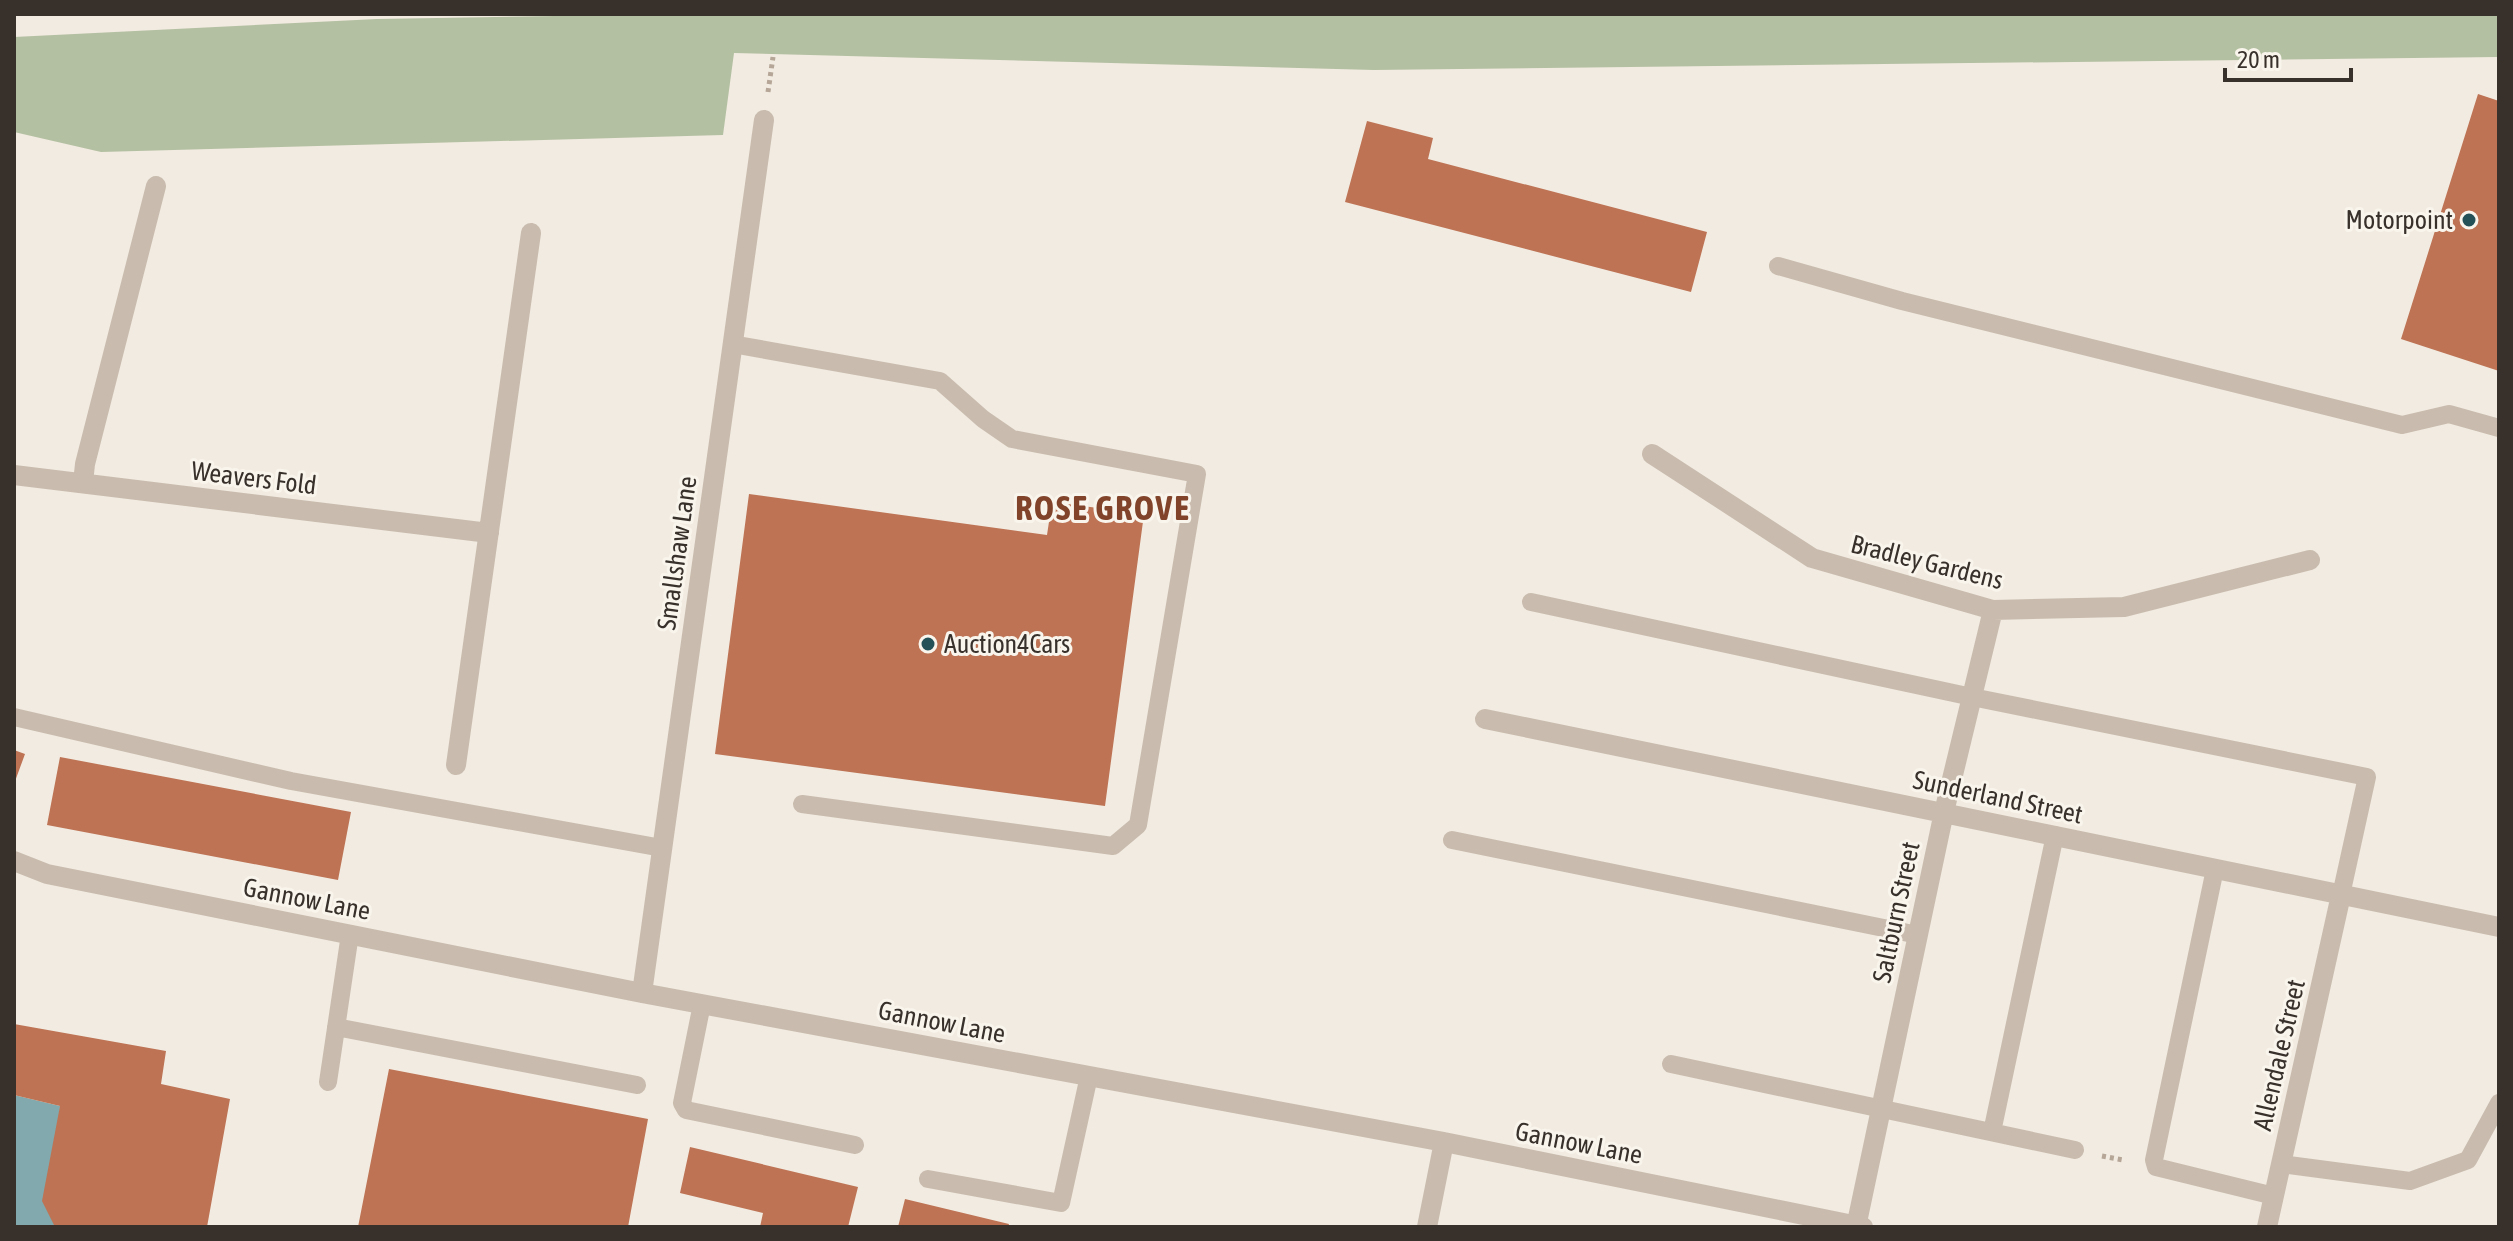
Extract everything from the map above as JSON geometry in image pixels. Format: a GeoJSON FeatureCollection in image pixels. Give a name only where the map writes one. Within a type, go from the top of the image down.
{"type":"FeatureCollection","features":[{"type":"Feature","properties":{"kind":"street","name":"Smallshaw Lane"},"geometry":{"type":"LineString","coordinates":[[642,993],[764,120]]}},
{"type":"Feature","properties":{"kind":"street"},"geometry":{"type":"LineString","coordinates":[[83,483],[85,464],[156,186]]}},
{"type":"Feature","properties":{"kind":"street"},"geometry":{"type":"LineString","coordinates":[[456,765],[531,233]]}},
{"type":"Feature","properties":{"kind":"street","name":"Bradley Gardens"},"geometry":{"type":"LineString","coordinates":[[1652,454],[1812,558],[1993,610],[2124,607],[2310,560]]}},
{"type":"Feature","properties":{"kind":"street","name":"Weavers Fold"},"geometry":{"type":"LineString","coordinates":[[14,475],[489,533]]}},
{"type":"Feature","properties":{"kind":"street","name":"Saltburn Street"},"geometry":{"type":"LineString","coordinates":[[1858,1226],[1944,812],[1993,610]]}},
{"type":"Feature","properties":{"kind":"street","name":"Sunderland Street"},"geometry":{"type":"LineString","coordinates":[[1485,719],[2499,927]]}},
{"type":"Feature","properties":{"kind":"street","name":"Gannow Lane"},"geometry":{"type":"LineString","coordinates":[[14,861],[47,874],[642,993],[1444,1142],[1858,1226]]}},
{"type":"Feature","properties":{"kind":"street","name":"Allendale Street"},"geometry":{"type":"LineString","coordinates":[[2267,1227],[2341,895]]}},
{"type":"Feature","properties":{"kind":"street"},"geometry":{"type":"LineString","coordinates":[[1427,1227],[1444,1142]]}},
{"type":"Feature","properties":{"kind":"lane"},"geometry":{"type":"LineString","coordinates":[[1778,266],[1902,301],[2402,425],[2449,414],[2499,428]]}},
{"type":"Feature","properties":{"kind":"lane"},"geometry":{"type":"LineString","coordinates":[[732,344],[940,381],[983,419],[1012,439],[1197,474],[1138,825],[1113,846],[802,804]]}},
{"type":"Feature","properties":{"kind":"lane"},"geometry":{"type":"LineString","coordinates":[[1531,602],[1972,697],[2367,777],[2341,895]]}},
{"type":"Feature","properties":{"kind":"lane"},"geometry":{"type":"LineString","coordinates":[[14,717],[291,781],[662,848]]}},
{"type":"Feature","properties":{"kind":"lane"},"geometry":{"type":"LineString","coordinates":[[1992,1132],[2055,835]]}},
{"type":"Feature","properties":{"kind":"lane"},"geometry":{"type":"LineString","coordinates":[[1452,840],[1918,935]]}},
{"type":"Feature","properties":{"kind":"lane"},"geometry":{"type":"LineString","coordinates":[[2215,869],[2154,1160],[2156,1167],[2274,1196]]}},
{"type":"Feature","properties":{"kind":"lane"},"geometry":{"type":"LineString","coordinates":[[328,1082],[350,934]]}},
{"type":"Feature","properties":{"kind":"lane"},"geometry":{"type":"LineString","coordinates":[[702,1004],[682,1103],[686,1110],[855,1145]]}},
{"type":"Feature","properties":{"kind":"lane"},"geometry":{"type":"LineString","coordinates":[[336,1027],[637,1085]]}},
{"type":"Feature","properties":{"kind":"lane"},"geometry":{"type":"LineString","coordinates":[[1671,1064],[2075,1150]]}},
{"type":"Feature","properties":{"kind":"lane"},"geometry":{"type":"LineString","coordinates":[[928,1179],[1061,1203],[1089,1076]]}},
{"type":"Feature","properties":{"kind":"lane"},"geometry":{"type":"LineString","coordinates":[[2281,1164],[2410,1181],[2468,1160],[2499,1103]]}},
{"type":"Feature","properties":{"kind":"path"},"geometry":{"type":"LineString","coordinates":[[2075,1150],[2156,1167]]}},
{"type":"Feature","properties":{"kind":"green space"},"geometry":{"type":"Polygon","coordinates":[[[679,14],[2499,14],[2499,57],[1374,70],[734,53],[723,135],[101,152],[14,132],[14,37],[377,19],[679,14]]]}},
{"type":"Feature","properties":{"kind":"water"},"geometry":{"type":"Polygon","coordinates":[[[14,1095],[60,1106],[55,1227],[14,1227],[14,1095]]]}},
{"type":"Feature","properties":{"kind":"building","name":"Motorpoint"},"geometry":{"type":"Polygon","coordinates":[[[2478,94],[2499,101],[2499,371],[2401,339],[2478,94]]]}},
{"type":"Feature","properties":{"kind":"building"},"geometry":{"type":"Polygon","coordinates":[[[1367,121],[1433,138],[1428,159],[1707,232],[1691,292],[1345,202],[1367,121]]]}},
{"type":"Feature","properties":{"kind":"building","name":"Auction4Cars"},"geometry":{"type":"Polygon","coordinates":[[[749,494],[1047,535],[1052,502],[1144,514],[1105,806],[715,754],[749,494]]]}},
{"type":"Feature","properties":{"kind":"building"},"geometry":{"type":"Polygon","coordinates":[[[14,750],[25,754],[14,784],[14,750]]]}},
{"type":"Feature","properties":{"kind":"building"},"geometry":{"type":"Polygon","coordinates":[[[60,757],[351,812],[338,880],[47,825],[60,757]]]}},
{"type":"Feature","properties":{"kind":"building"},"geometry":{"type":"Polygon","coordinates":[[[14,1024],[166,1051],[161,1084],[230,1099],[207,1227],[55,1227],[42,1201],[60,1106],[14,1095],[14,1024]]]}},
{"type":"Feature","properties":{"kind":"building"},"geometry":{"type":"Polygon","coordinates":[[[389,1069],[648,1119],[628,1227],[358,1227],[389,1069]]]}},
{"type":"Feature","properties":{"kind":"building"},"geometry":{"type":"Polygon","coordinates":[[[690,1147],[858,1187],[848,1227],[760,1227],[763,1213],[680,1193],[690,1147]]]}},
{"type":"Feature","properties":{"kind":"building"},"geometry":{"type":"Polygon","coordinates":[[[905,1199],[1009,1224],[1008,1227],[898,1227],[905,1199]]]}},
{"type":"Feature","properties":{"kind":"place","name":"Motorpoint"},"geometry":{"type":"Point","coordinates":[2469,220]}},
{"type":"Feature","properties":{"kind":"place","name":"Auction4Cars"},"geometry":{"type":"Point","coordinates":[928,644]}},
{"type":"Feature","properties":{"kind":"district","name":"ROSE GROVE"},"geometry":{"type":"Point","coordinates":[1103,507]}}]}
